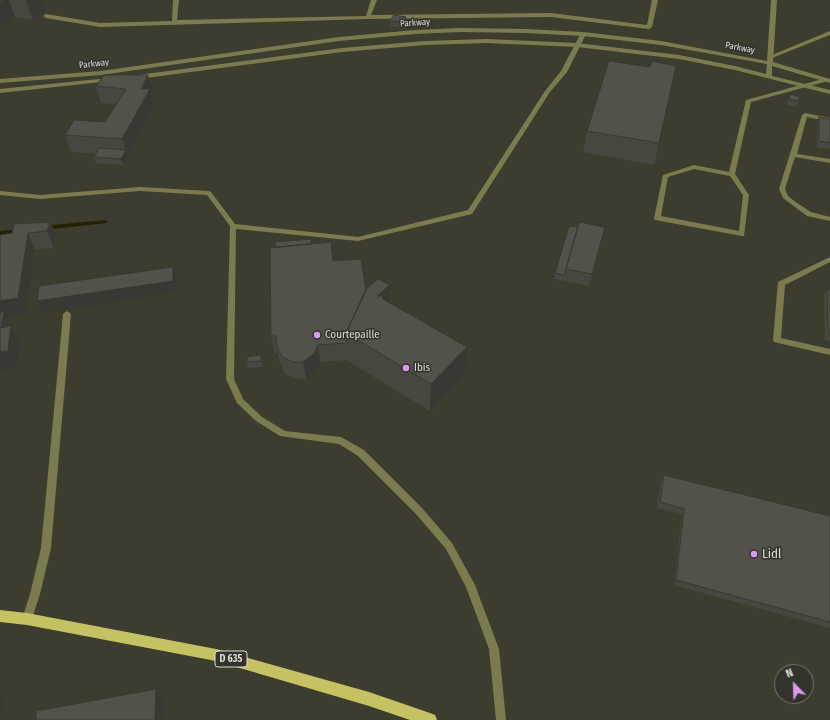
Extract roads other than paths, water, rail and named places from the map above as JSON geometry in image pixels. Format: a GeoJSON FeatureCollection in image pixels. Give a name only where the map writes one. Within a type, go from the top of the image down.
{"type":"FeatureCollection","features":[{"type":"Feature","properties":{"kind":"main road","name":"D 635"},"geometry":{"type":"LineString","coordinates":[[0,616],[27,619],[216,655],[369,699],[430,720]]}},
{"type":"Feature","properties":{"kind":"street"},"geometry":{"type":"LineString","coordinates":[[174,22],[176,0]]}},
{"type":"Feature","properties":{"kind":"street"},"geometry":{"type":"LineString","coordinates":[[368,17],[374,0]]}},
{"type":"Feature","properties":{"kind":"street"},"geometry":{"type":"LineString","coordinates":[[46,16],[100,25],[368,17],[551,15],[648,27],[655,0]]}},
{"type":"Feature","properties":{"kind":"street"},"geometry":{"type":"LineString","coordinates":[[769,76],[774,0]]}},
{"type":"Feature","properties":{"kind":"street","name":"Parkway"},"geometry":{"type":"LineString","coordinates":[[0,81],[133,69],[269,48],[347,38],[408,33],[493,30],[583,34],[661,43],[770,60],[828,80]]}},
{"type":"Feature","properties":{"kind":"street"},"geometry":{"type":"LineString","coordinates":[[770,60],[830,33]]}},
{"type":"Feature","properties":{"kind":"street"},"geometry":{"type":"LineString","coordinates":[[233,226],[358,239],[470,212],[548,91],[564,72],[583,34]]}},
{"type":"Feature","properties":{"kind":"street","name":"Parkway"},"geometry":{"type":"LineString","coordinates":[[132,78],[308,53],[406,44],[487,41],[577,46],[679,57],[769,76],[830,92]]}},
{"type":"Feature","properties":{"kind":"street","name":"Parkway"},"geometry":{"type":"LineString","coordinates":[[0,91],[118,79]]}},
{"type":"Feature","properties":{"kind":"street"},"geometry":{"type":"LineString","coordinates":[[732,174],[694,167],[665,176],[657,218],[742,234],[746,195],[732,174],[748,101],[828,80]]}},
{"type":"Feature","properties":{"kind":"street"},"geometry":{"type":"LineString","coordinates":[[830,120],[805,115],[782,189],[785,197],[809,214],[830,218]]}},
{"type":"Feature","properties":{"kind":"street"},"geometry":{"type":"LineString","coordinates":[[793,155],[830,161]]}},
{"type":"Feature","properties":{"kind":"street"},"geometry":{"type":"LineString","coordinates":[[0,193],[40,197],[140,189],[209,193],[233,226],[230,379],[240,401],[259,419],[283,434],[341,441],[361,453],[419,511],[449,546],[470,585],[494,649],[502,720]]}},
{"type":"Feature","properties":{"kind":"street"},"geometry":{"type":"LineString","coordinates":[[830,259],[782,284],[777,340],[830,352]]}},
{"type":"Feature","properties":{"kind":"street"},"geometry":{"type":"LineString","coordinates":[[27,619],[35,594],[46,548],[67,314]]}},
{"type":"Feature","properties":{"kind":"waterway"},"geometry":{"type":"LineString","coordinates":[[43,228],[105,222]]}},
{"type":"Feature","properties":{"kind":"waterway"},"geometry":{"type":"LineString","coordinates":[[0,233],[21,231]]}},
{"type":"Feature","properties":{"kind":"place","name":"Courtepaille"},"geometry":{"type":"Point","coordinates":[317,335]}},
{"type":"Feature","properties":{"kind":"place","name":"Ibis"},"geometry":{"type":"Point","coordinates":[406,368]}},
{"type":"Feature","properties":{"kind":"place","name":"Lidl"},"geometry":{"type":"Point","coordinates":[754,554]}}]}
